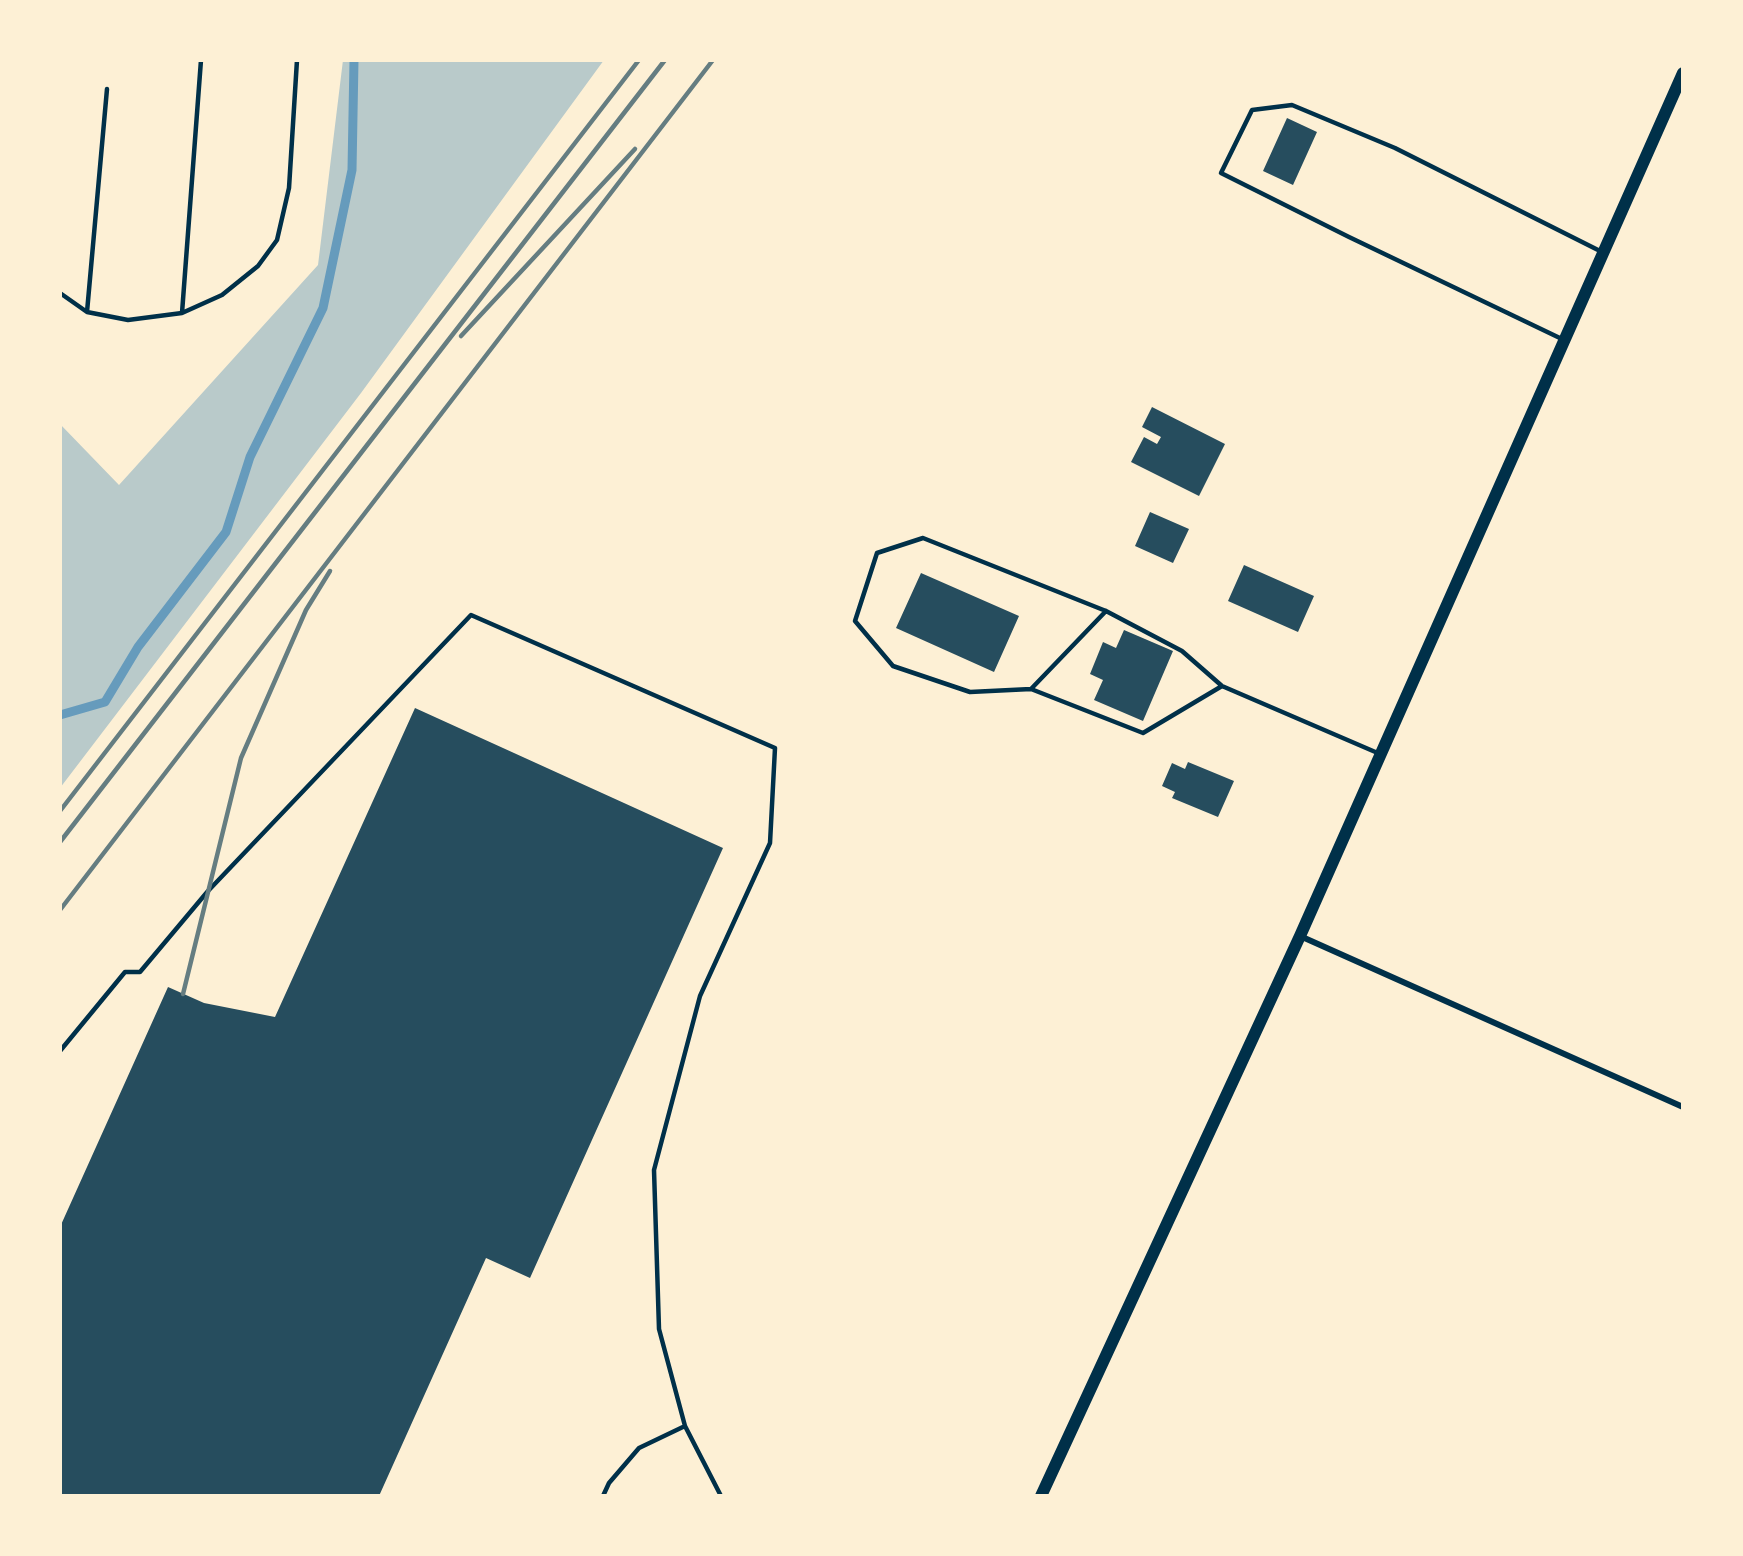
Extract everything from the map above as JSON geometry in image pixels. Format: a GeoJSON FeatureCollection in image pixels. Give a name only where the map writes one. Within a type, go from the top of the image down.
{"type":"FeatureCollection","features":[{"type":"Feature","properties":{"kind":"main road"},"geometry":{"type":"LineString","coordinates":[[1041,1496],[1300,936],[1683,73]]}},
{"type":"Feature","properties":{"kind":"street"},"geometry":{"type":"LineString","coordinates":[[1300,936],[1683,1107]]}},
{"type":"Feature","properties":{"kind":"lane"},"geometry":{"type":"LineString","coordinates":[[182,313],[201,60]]}},
{"type":"Feature","properties":{"kind":"lane"},"geometry":{"type":"LineString","coordinates":[[60,294],[87,312],[128,320],[182,313],[222,295],[258,267],[277,240],[289,188],[297,60]]}},
{"type":"Feature","properties":{"kind":"lane"},"geometry":{"type":"LineString","coordinates":[[87,312],[107,89]]}},
{"type":"Feature","properties":{"kind":"lane"},"geometry":{"type":"LineString","coordinates":[[1564,340],[1221,173],[1252,110],[1292,105],[1395,148],[1602,252]]}},
{"type":"Feature","properties":{"kind":"lane"},"geometry":{"type":"LineString","coordinates":[[1222,686],[1143,733],[1031,688],[970,692],[893,666],[855,621],[877,553],[923,538],[1106,611],[1182,651],[1222,686],[1380,754]]}},
{"type":"Feature","properties":{"kind":"lane"},"geometry":{"type":"LineString","coordinates":[[1031,688],[1106,611]]}},
{"type":"Feature","properties":{"kind":"lane"},"geometry":{"type":"LineString","coordinates":[[60,1051],[125,972],[140,972],[208,891],[471,615],[775,748],[770,843],[700,996],[654,1170],[659,1329],[685,1426],[721,1496]]}},
{"type":"Feature","properties":{"kind":"lane"},"geometry":{"type":"LineString","coordinates":[[603,1496],[609,1483],[639,1448],[685,1426]]}},
{"type":"Feature","properties":{"kind":"shaded area"},"geometry":{"type":"Polygon","coordinates":[[[343,60],[604,60],[361,393],[60,788],[60,424],[119,485],[318,265],[343,60]]]}},
{"type":"Feature","properties":{"kind":"building"},"geometry":{"type":"Polygon","coordinates":[[[1287,118],[1317,132],[1293,185],[1263,171],[1287,118]]]}},
{"type":"Feature","properties":{"kind":"building"},"geometry":{"type":"Polygon","coordinates":[[[1152,407],[1225,444],[1199,496],[1131,462],[1144,437],[1157,444],[1161,437],[1142,427],[1152,407]]]}},
{"type":"Feature","properties":{"kind":"building"},"geometry":{"type":"Polygon","coordinates":[[[1150,512],[1189,529],[1173,563],[1135,546],[1150,512]]]}},
{"type":"Feature","properties":{"kind":"building"},"geometry":{"type":"Polygon","coordinates":[[[1244,565],[1314,596],[1298,632],[1228,601],[1244,565]]]}},
{"type":"Feature","properties":{"kind":"building"},"geometry":{"type":"Polygon","coordinates":[[[921,573],[1019,616],[994,672],[896,628],[921,573]]]}},
{"type":"Feature","properties":{"kind":"building"},"geometry":{"type":"Polygon","coordinates":[[[1124,630],[1173,651],[1143,721],[1094,700],[1103,680],[1090,674],[1103,642],[1116,648],[1124,630]]]}},
{"type":"Feature","properties":{"kind":"building"},"geometry":{"type":"Polygon","coordinates":[[[415,708],[723,848],[530,1278],[486,1258],[379,1496],[60,1496],[60,1227],[168,987],[204,1003],[275,1017],[415,708]]]}},
{"type":"Feature","properties":{"kind":"building"},"geometry":{"type":"Polygon","coordinates":[[[1188,762],[1234,781],[1218,817],[1172,798],[1175,792],[1162,786],[1172,763],[1185,769],[1188,762]]]}},
{"type":"Feature","properties":{"kind":"waterway"},"geometry":{"type":"LineString","coordinates":[[60,715],[105,702],[138,647],[226,532],[250,457],[323,308],[352,170],[354,60]]}},
{"type":"Feature","properties":{"kind":"railway"},"geometry":{"type":"LineString","coordinates":[[60,811],[639,60]]}},
{"type":"Feature","properties":{"kind":"railway"},"geometry":{"type":"LineString","coordinates":[[60,842],[665,60]]}},
{"type":"Feature","properties":{"kind":"railway"},"geometry":{"type":"LineString","coordinates":[[60,910],[713,60]]}},
{"type":"Feature","properties":{"kind":"railway"},"geometry":{"type":"LineString","coordinates":[[461,336],[635,149]]}},
{"type":"Feature","properties":{"kind":"railway"},"geometry":{"type":"LineString","coordinates":[[183,994],[241,758],[306,610],[330,571]]}}]}
